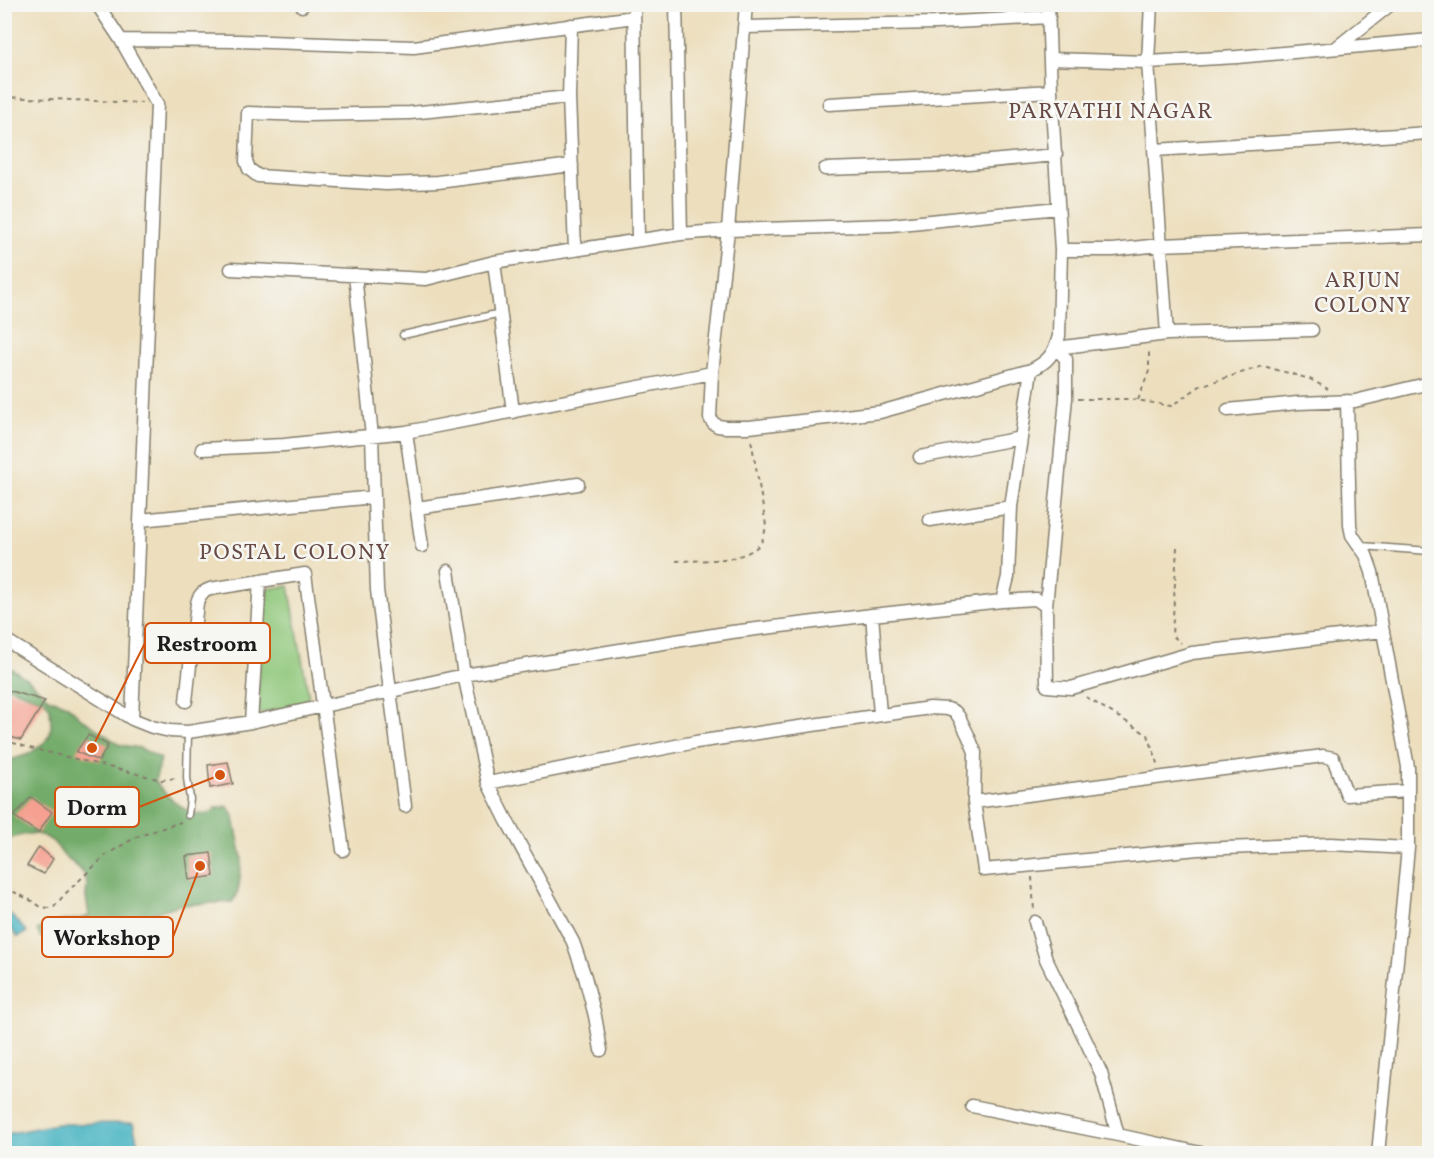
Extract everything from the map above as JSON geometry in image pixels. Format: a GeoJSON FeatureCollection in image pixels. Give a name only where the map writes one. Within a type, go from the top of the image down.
{"type":"FeatureCollection","features":[{"type":"Feature","properties":{"kind":"street"},"geometry":{"type":"LineString","coordinates":[[97,4],[121,40],[157,104],[132,719]]}},
{"type":"Feature","properties":{"kind":"street"},"geometry":{"type":"LineString","coordinates":[[676,4],[681,234]]}},
{"type":"Feature","properties":{"kind":"street"},"geometry":{"type":"LineString","coordinates":[[744,27],[936,23],[1048,11],[1061,250],[1059,336],[1056,348],[1041,366],[880,412],[749,427],[725,427],[713,423],[710,418],[712,373],[728,230],[744,27],[746,4]]}},
{"type":"Feature","properties":{"kind":"street"},"geometry":{"type":"LineString","coordinates":[[1151,4],[1148,62],[1167,334]]}},
{"type":"Feature","properties":{"kind":"street"},"geometry":{"type":"LineString","coordinates":[[1336,48],[1391,4]]}},
{"type":"Feature","properties":{"kind":"street"},"geometry":{"type":"LineString","coordinates":[[121,40],[239,41],[414,47],[571,25],[634,11],[638,239]]}},
{"type":"Feature","properties":{"kind":"street"},"geometry":{"type":"LineString","coordinates":[[571,25],[569,98],[575,250]]}},
{"type":"Feature","properties":{"kind":"street"},"geometry":{"type":"LineString","coordinates":[[1050,59],[1148,62],[1237,57],[1430,39]]}},
{"type":"Feature","properties":{"kind":"street"},"geometry":{"type":"LineString","coordinates":[[829,104],[1051,91]]}},
{"type":"Feature","properties":{"kind":"street"},"geometry":{"type":"LineString","coordinates":[[569,98],[410,113],[308,115],[248,113],[246,161],[249,169],[258,176],[386,184],[438,182],[572,165]]}},
{"type":"Feature","properties":{"kind":"street"},"geometry":{"type":"LineString","coordinates":[[1155,150],[1430,133]]}},
{"type":"Feature","properties":{"kind":"street"},"geometry":{"type":"LineString","coordinates":[[825,170],[947,165],[1056,154]]}},
{"type":"Feature","properties":{"kind":"street"},"geometry":{"type":"LineString","coordinates":[[231,268],[426,279],[494,262],[681,234],[728,230],[891,225],[1058,208]]}},
{"type":"Feature","properties":{"kind":"street"},"geometry":{"type":"LineString","coordinates":[[1061,250],[1113,250],[1160,245],[1430,235]]}},
{"type":"Feature","properties":{"kind":"street"},"geometry":{"type":"LineString","coordinates":[[494,262],[513,412]]}},
{"type":"Feature","properties":{"kind":"street"},"geometry":{"type":"LineString","coordinates":[[355,275],[372,436],[377,590],[405,806]]}},
{"type":"Feature","properties":{"kind":"street"},"geometry":{"type":"LineString","coordinates":[[1056,348],[1167,334],[1312,330]]}},
{"type":"Feature","properties":{"kind":"street"},"geometry":{"type":"LineString","coordinates":[[1056,348],[1066,360],[1066,398],[1046,606],[1047,686],[1071,688],[1192,653],[1382,632]]}},
{"type":"Feature","properties":{"kind":"street"},"geometry":{"type":"LineString","coordinates":[[1002,601],[1008,577],[1011,507],[1031,370]]}},
{"type":"Feature","properties":{"kind":"street"},"geometry":{"type":"LineString","coordinates":[[202,449],[284,445],[405,432],[712,373]]}},
{"type":"Feature","properties":{"kind":"street"},"geometry":{"type":"LineString","coordinates":[[1228,410],[1298,403],[1355,401],[1430,383]]}},
{"type":"Feature","properties":{"kind":"street"},"geometry":{"type":"LineString","coordinates":[[1347,401],[1350,525],[1352,535],[1366,555],[1372,572],[1408,768],[1408,848],[1378,1154]]}},
{"type":"Feature","properties":{"kind":"street"},"geometry":{"type":"LineString","coordinates":[[405,432],[422,546]]}},
{"type":"Feature","properties":{"kind":"street"},"geometry":{"type":"LineString","coordinates":[[920,456],[1021,438]]}},
{"type":"Feature","properties":{"kind":"street"},"geometry":{"type":"LineString","coordinates":[[417,508],[578,484]]}},
{"type":"Feature","properties":{"kind":"street"},"geometry":{"type":"LineString","coordinates":[[140,520],[374,497]]}},
{"type":"Feature","properties":{"kind":"street"},"geometry":{"type":"LineString","coordinates":[[930,520],[1011,507]]}},
{"type":"Feature","properties":{"kind":"street"},"geometry":{"type":"LineString","coordinates":[[448,571],[465,675],[488,783],[573,942],[585,977],[601,1050]]}},
{"type":"Feature","properties":{"kind":"street"},"geometry":{"type":"LineString","coordinates":[[186,701],[199,597],[202,592],[260,580],[305,574],[343,850]]}},
{"type":"Feature","properties":{"kind":"street"},"geometry":{"type":"LineString","coordinates":[[251,722],[260,580]]}},
{"type":"Feature","properties":{"kind":"street"},"geometry":{"type":"LineString","coordinates":[[4,639],[132,719],[152,727],[188,732],[251,722],[465,675],[732,632],[1002,601],[1036,599],[1046,606]]}},
{"type":"Feature","properties":{"kind":"street"},"geometry":{"type":"LineString","coordinates":[[872,615],[880,714]]}},
{"type":"Feature","properties":{"kind":"street"},"geometry":{"type":"LineString","coordinates":[[488,783],[696,742],[880,714],[930,708],[948,709],[959,717],[975,752],[974,802],[984,870],[1198,849],[1331,844],[1408,848]]}},
{"type":"Feature","properties":{"kind":"street"},"geometry":{"type":"LineString","coordinates":[[974,802],[1323,756],[1333,758],[1347,795],[1408,791]]}},
{"type":"Feature","properties":{"kind":"street"},"geometry":{"type":"LineString","coordinates":[[1035,922],[1046,959],[1101,1073],[1118,1135]]}},
{"type":"Feature","properties":{"kind":"street"},"geometry":{"type":"LineString","coordinates":[[972,1106],[1205,1154]]}},
{"type":"Feature","properties":{"kind":"lane"},"geometry":{"type":"LineString","coordinates":[[403,335],[501,313]]}},
{"type":"Feature","properties":{"kind":"lane"},"geometry":{"type":"LineString","coordinates":[[1359,546],[1430,552]]}},
{"type":"Feature","properties":{"kind":"lane"},"geometry":{"type":"LineString","coordinates":[[188,732],[187,778],[190,799],[188,815]]}},
{"type":"Feature","properties":{"kind":"path"},"geometry":{"type":"LineString","coordinates":[[4,97],[157,104]]}},
{"type":"Feature","properties":{"kind":"path"},"geometry":{"type":"LineString","coordinates":[[1138,401],[1149,371],[1149,336]]}},
{"type":"Feature","properties":{"kind":"path"},"geometry":{"type":"LineString","coordinates":[[1066,398],[1130,399],[1171,406],[1200,386],[1263,366],[1310,379],[1347,401]]}},
{"type":"Feature","properties":{"kind":"path"},"geometry":{"type":"LineString","coordinates":[[676,561],[721,559],[741,555],[757,547],[764,538],[766,525],[749,427]]}},
{"type":"Feature","properties":{"kind":"path"},"geometry":{"type":"LineString","coordinates":[[1177,547],[1172,635],[1192,653]]}},
{"type":"Feature","properties":{"kind":"path"},"geometry":{"type":"LineString","coordinates":[[1071,688],[1148,735],[1163,777]]}},
{"type":"Feature","properties":{"kind":"path"},"geometry":{"type":"LineString","coordinates":[[4,740],[162,780],[187,778]]}},
{"type":"Feature","properties":{"kind":"path"},"geometry":{"type":"LineString","coordinates":[[4,890],[14,892],[41,908],[54,907],[64,894],[106,855],[136,837],[185,821],[188,815]]}},
{"type":"Feature","properties":{"kind":"path"},"geometry":{"type":"LineString","coordinates":[[1030,866],[1035,922]]}},
{"type":"Feature","properties":{"kind":"green space"},"geometry":{"type":"Polygon","coordinates":[[[289,586],[310,704],[256,714],[265,589],[289,586]]]}},
{"type":"Feature","properties":{"kind":"green space"},"geometry":{"type":"Polygon","coordinates":[[[4,666],[28,679],[48,698],[67,705],[81,718],[120,745],[140,748],[161,759],[155,781],[170,798],[183,808],[198,814],[205,814],[227,806],[233,813],[242,858],[237,895],[232,902],[178,905],[119,929],[59,939],[41,938],[37,930],[43,926],[89,916],[86,897],[87,881],[79,869],[46,837],[29,834],[5,841],[5,768],[11,760],[29,754],[45,742],[50,734],[51,725],[50,708],[45,701],[5,686],[4,666]]]}},
{"type":"Feature","properties":{"kind":"water"},"geometry":{"type":"Polygon","coordinates":[[[5,911],[27,932],[18,937],[5,924],[5,911]]]}},
{"type":"Feature","properties":{"kind":"water"},"geometry":{"type":"Polygon","coordinates":[[[133,1123],[139,1148],[135,1153],[5,1153],[6,1134],[57,1124],[133,1123]]]}},
{"type":"Feature","properties":{"kind":"building"},"geometry":{"type":"Polygon","coordinates":[[[4,689],[45,701],[21,740],[4,735],[4,689]]]}},
{"type":"Feature","properties":{"kind":"building"},"geometry":{"type":"Polygon","coordinates":[[[88,735],[108,745],[99,761],[76,752],[88,735]]]}},
{"type":"Feature","properties":{"kind":"building"},"geometry":{"type":"Polygon","coordinates":[[[228,762],[233,784],[210,788],[208,765],[228,762]]]}},
{"type":"Feature","properties":{"kind":"building"},"geometry":{"type":"Polygon","coordinates":[[[31,797],[52,812],[38,833],[14,816],[31,797]]]}},
{"type":"Feature","properties":{"kind":"building"},"geometry":{"type":"Polygon","coordinates":[[[39,847],[53,859],[44,874],[27,866],[39,847]]]}},
{"type":"Feature","properties":{"kind":"building"},"geometry":{"type":"Polygon","coordinates":[[[211,853],[214,876],[189,880],[186,856],[211,853]]]}},
{"type":"Feature","properties":{"kind":"place","name":"Restroom"},"geometry":{"type":"Point","coordinates":[92,748]}},
{"type":"Feature","properties":{"kind":"place","name":"Dorm"},"geometry":{"type":"Point","coordinates":[220,775]}},
{"type":"Feature","properties":{"kind":"place","name":"Workshop"},"geometry":{"type":"Point","coordinates":[200,866]}},
{"type":"Feature","properties":{"kind":"district","name":"PARVATHI NAGAR"},"geometry":{"type":"Point","coordinates":[1111,112]}},
{"type":"Feature","properties":{"kind":"district","name":"ARJUN COLONY"},"geometry":{"type":"Point","coordinates":[1363,294]}},
{"type":"Feature","properties":{"kind":"district","name":"POSTAL COLONY"},"geometry":{"type":"Point","coordinates":[295,553]}}]}
